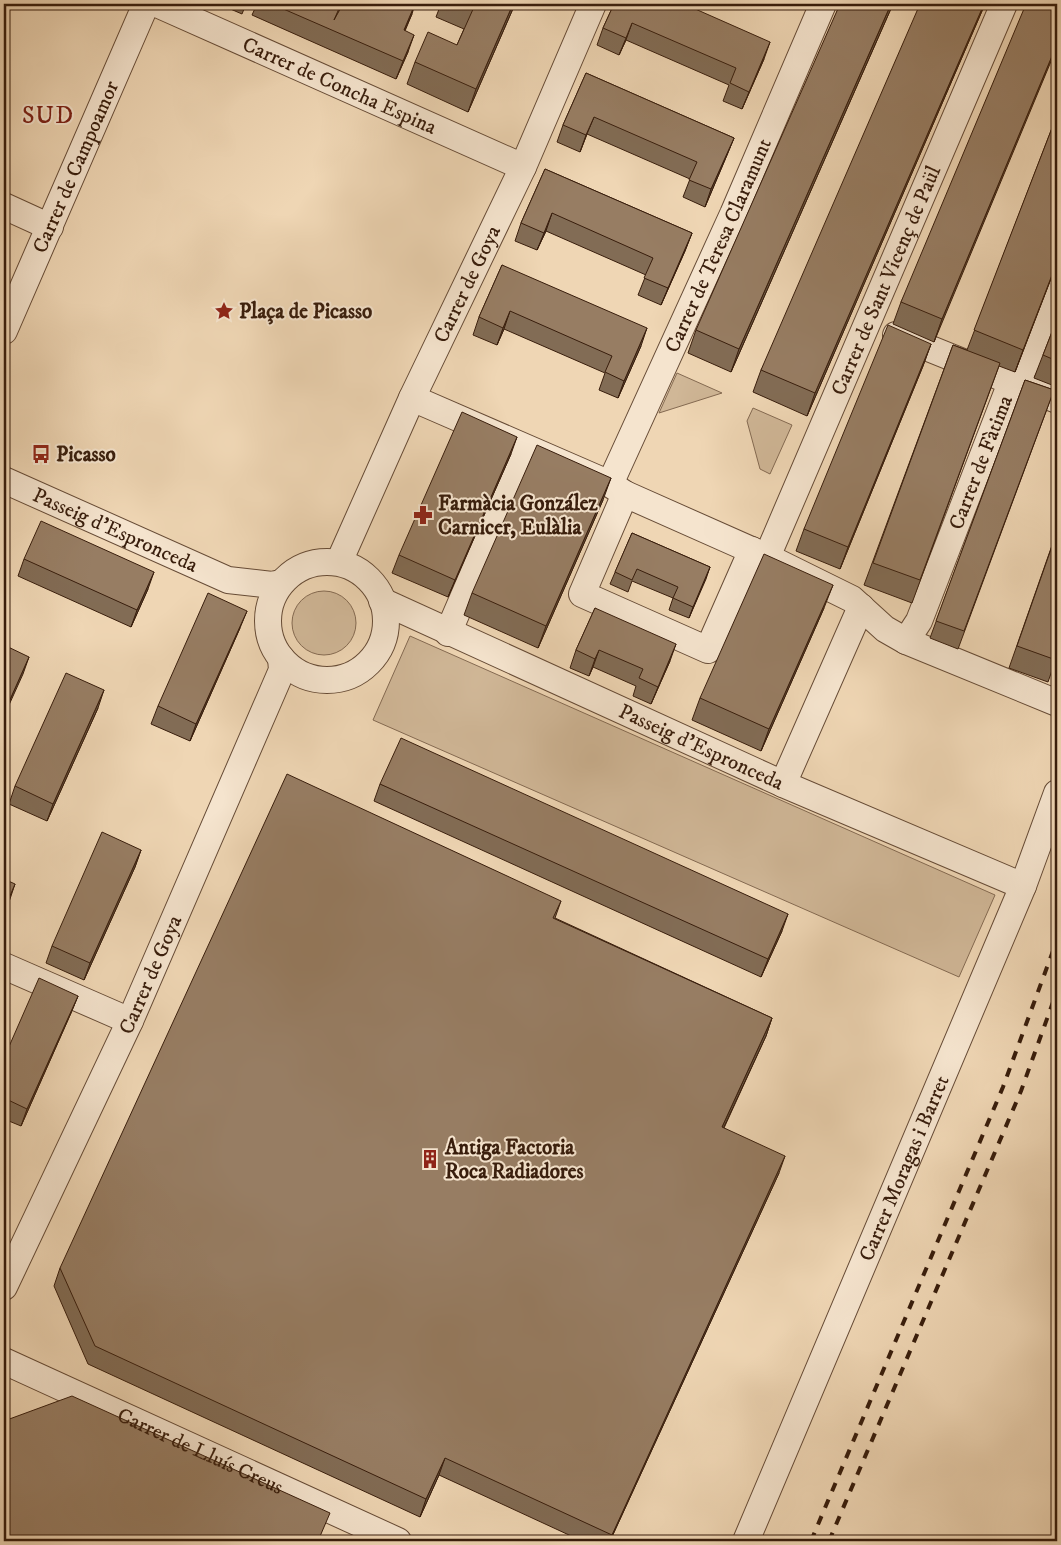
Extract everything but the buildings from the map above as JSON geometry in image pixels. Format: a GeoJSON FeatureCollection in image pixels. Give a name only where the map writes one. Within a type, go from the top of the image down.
{"type":"FeatureCollection","features":[{"type":"Feature","properties":{"kind":"street","name":"Carrer de Campoamor"},"geometry":{"type":"LineString","coordinates":[[4,331],[146,4]]}},
{"type":"Feature","properties":{"kind":"street","name":"Carrer de Concha Espina"},"geometry":{"type":"LineString","coordinates":[[157,4],[522,167]]}},
{"type":"Feature","properties":{"kind":"street","name":"Carrer de Goya"},"geometry":{"type":"LineString","coordinates":[[339,562],[412,398],[522,167],[594,4]]}},
{"type":"Feature","properties":{"kind":"street","name":"Carrer de Teresa Claramunt"},"geometry":{"type":"LineString","coordinates":[[759,554],[708,650],[582,594],[617,489],[823,4]]}},
{"type":"Feature","properties":{"kind":"street","name":"Carrer de Sant Vicenç de Paül"},"geometry":{"type":"LineString","coordinates":[[759,554],[867,323],[1004,4]]}},
{"type":"Feature","properties":{"kind":"street"},"geometry":{"type":"LineString","coordinates":[[4,206],[50,227]]}},
{"type":"Feature","properties":{"kind":"street","name":"Carrer de Fàtima"},"geometry":{"type":"LineString","coordinates":[[906,641],[919,621],[1007,393],[1015,384],[1057,284]]}},
{"type":"Feature","properties":{"kind":"street"},"geometry":{"type":"LineString","coordinates":[[867,323],[1057,400]]}},
{"type":"Feature","properties":{"kind":"street"},"geometry":{"type":"LineString","coordinates":[[412,398],[617,489],[852,599],[885,628],[906,641],[1057,703]]}},
{"type":"Feature","properties":{"kind":"street"},"geometry":{"type":"LineString","coordinates":[[448,633],[527,448]]}},
{"type":"Feature","properties":{"kind":"street","name":"Passeig d'Espronceda"},"geometry":{"type":"LineString","coordinates":[[4,480],[228,580]]}},
{"type":"Feature","properties":{"kind":"street"},"geometry":{"type":"LineString","coordinates":[[228,580],[272,585],[281,583],[302,568],[313,564],[339,562],[372,582],[382,602],[386,616],[380,648],[367,664],[350,676],[336,680],[316,679],[296,672],[281,658],[272,642],[268,622],[271,601],[281,583]]}},
{"type":"Feature","properties":{"kind":"street"},"geometry":{"type":"LineString","coordinates":[[228,580],[268,622]]}},
{"type":"Feature","properties":{"kind":"street","name":"Passeig d'Espronceda"},"geometry":{"type":"LineString","coordinates":[[382,602],[783,784],[1023,886]]}},
{"type":"Feature","properties":{"kind":"street"},"geometry":{"type":"LineString","coordinates":[[783,784],[861,607]]}},
{"type":"Feature","properties":{"kind":"street","name":"Carrer de Goya"},"geometry":{"type":"LineString","coordinates":[[4,1287],[130,1021],[282,670],[281,658]]}},
{"type":"Feature","properties":{"kind":"street","name":"Carrer Moragas i Barret"},"geometry":{"type":"LineString","coordinates":[[746,1541],[1023,886],[1057,793]]}},
{"type":"Feature","properties":{"kind":"street"},"geometry":{"type":"LineString","coordinates":[[4,966],[130,1021]]}},
{"type":"Feature","properties":{"kind":"street","name":"Carrer de Lluís Creus"},"geometry":{"type":"LineString","coordinates":[[4,1361],[344,1531],[398,1541]]}},
{"type":"Feature","properties":{"kind":"shaded area"},"geometry":{"type":"Polygon","coordinates":[[[677,373],[722,393],[659,413],[677,373]]]}},
{"type":"Feature","properties":{"kind":"shaded area"},"geometry":{"type":"Polygon","coordinates":[[[753,408],[792,425],[770,474],[760,469],[747,421],[753,408]]]}},
{"type":"Feature","properties":{"kind":"shaded area"},"geometry":{"type":"Polygon","coordinates":[[[324,591],[342,597],[350,605],[356,623],[350,641],[342,649],[324,655],[306,649],[298,641],[292,623],[298,605],[306,597],[324,591]]]}},
{"type":"Feature","properties":{"kind":"shaded area"},"geometry":{"type":"Polygon","coordinates":[[[410,636],[995,895],[959,977],[373,720],[410,636]]]}},
{"type":"Feature","properties":{"kind":"railway"},"geometry":{"type":"LineString","coordinates":[[811,1541],[1003,1087],[1057,940]]}},
{"type":"Feature","properties":{"kind":"railway"},"geometry":{"type":"LineString","coordinates":[[829,1541],[1021,1091],[1057,991]]}},
{"type":"Feature","properties":{"kind":"place","name":"Plaça de Picasso"},"geometry":{"type":"Point","coordinates":[224,311]}},
{"type":"Feature","properties":{"kind":"place","name":"Picasso"},"geometry":{"type":"Point","coordinates":[41,454]}},
{"type":"Feature","properties":{"kind":"place","name":"Farmàcia González Carnicer, Eulàlia"},"geometry":{"type":"Point","coordinates":[423,515]}},
{"type":"Feature","properties":{"kind":"place","name":"Antiga Factoria Roca Radiadores"},"geometry":{"type":"Point","coordinates":[430,1159]}},
{"type":"Feature","properties":{"kind":"district","name":"SUD"},"geometry":{"type":"Point","coordinates":[48,115]}}]}
